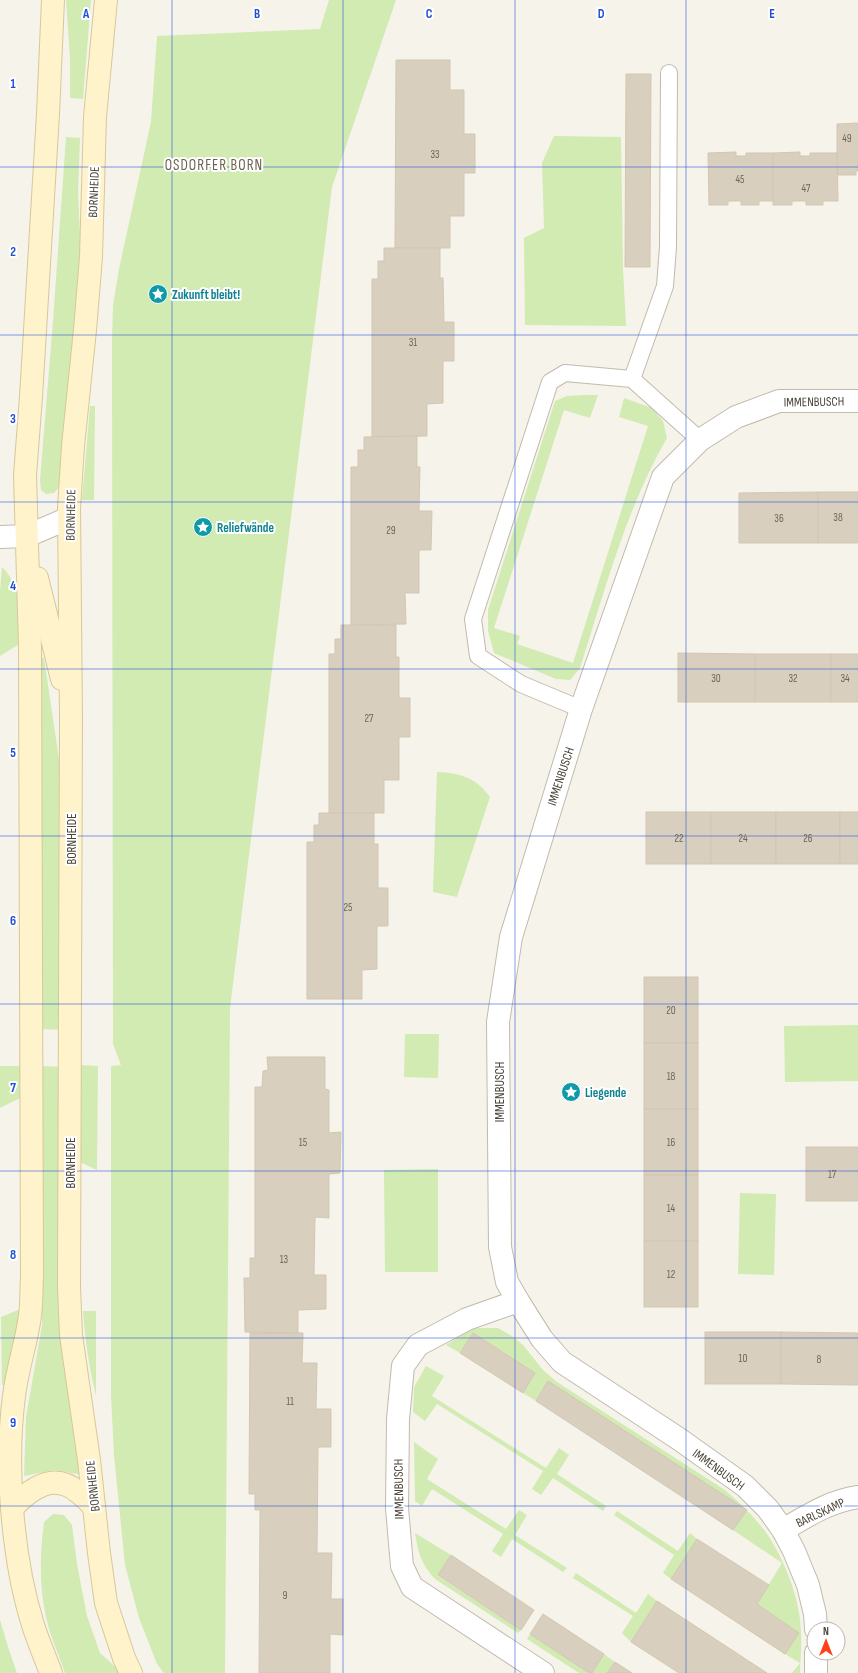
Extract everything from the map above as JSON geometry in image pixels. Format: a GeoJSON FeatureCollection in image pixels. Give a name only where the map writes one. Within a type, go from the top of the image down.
{"type":"FeatureCollection","features":[{"type":"Feature","properties":{"kind":"street"},"geometry":{"type":"LineString","coordinates":[[51,1673],[33,1625],[21,1576],[14,1529],[10,1467],[11,1426],[14,1396],[30,1320],[32,1277],[30,654],[25,475],[47,137],[53,0]]}},
{"type":"Feature","properties":{"kind":"street","name":"BORNHEIDE"},"geometry":{"type":"LineString","coordinates":[[106,0],[95,117],[90,265],[73,446],[68,518],[71,717],[69,1287],[71,1335],[106,1603],[124,1658],[131,1673]]}},
{"type":"Feature","properties":{"kind":"street","name":"IMMENBUSCH"},"geometry":{"type":"LineString","coordinates":[[815,1621],[808,1585],[783,1530],[768,1509],[745,1486],[679,1439],[562,1362],[542,1339],[518,1301],[508,1282],[500,1247],[498,1022],[511,937],[581,710],[664,477],[700,440],[736,417],[779,402],[858,401]]}},
{"type":"Feature","properties":{"kind":"street"},"geometry":{"type":"LineString","coordinates":[[0,537],[27,536],[68,518]]}},
{"type":"Feature","properties":{"kind":"street"},"geometry":{"type":"LineString","coordinates":[[27,536],[71,717]]}},
{"type":"Feature","properties":{"kind":"street","name":"IMMENBUSCH"},"geometry":{"type":"LineString","coordinates":[[518,1301],[467,1319],[418,1345],[403,1366],[399,1393],[397,1508],[402,1566],[412,1587],[543,1673]]}},
{"type":"Feature","properties":{"kind":"street"},"geometry":{"type":"LineString","coordinates":[[13,1507],[33,1488],[48,1483],[62,1483],[77,1491],[94,1507]]}},
{"type":"Feature","properties":{"kind":"street","name":"BARLSKAMP"},"geometry":{"type":"LineString","coordinates":[[783,1530],[813,1512],[832,1503],[858,1497]]}},
{"type":"Feature","properties":{"kind":"street"},"geometry":{"type":"LineString","coordinates":[[816,1661],[816,1673]]}},
{"type":"Feature","properties":{"kind":"lane"},"geometry":{"type":"LineString","coordinates":[[632,379],[665,286],[668,247],[669,73]]}},
{"type":"Feature","properties":{"kind":"lane"},"geometry":{"type":"LineString","coordinates":[[581,710],[521,684],[478,656],[473,619],[550,382],[566,373],[632,379],[700,440]]}},
{"type":"Feature","properties":{"kind":"green space"},"geometry":{"type":"Polygon","coordinates":[[[66,0],[91,0],[83,99],[70,98],[70,59],[66,0]]]}},
{"type":"Feature","properties":{"kind":"green space"},"geometry":{"type":"Polygon","coordinates":[[[329,0],[396,0],[332,187],[230,1008],[225,1673],[164,1673],[157,1664],[139,1618],[125,1565],[114,1455],[111,1395],[111,1066],[121,1065],[113,1044],[113,305],[119,269],[151,122],[157,36],[320,29],[329,0]]]}},
{"type":"Feature","properties":{"kind":"green space"},"geometry":{"type":"Polygon","coordinates":[[[554,136],[621,137],[623,268],[626,326],[525,325],[524,238],[544,228],[542,163],[554,136]]]}},
{"type":"Feature","properties":{"kind":"green space"},"geometry":{"type":"Polygon","coordinates":[[[66,137],[80,138],[78,192],[81,258],[61,485],[54,493],[46,494],[41,490],[40,480],[66,137]]]}},
{"type":"Feature","properties":{"kind":"green space"},"geometry":{"type":"Polygon","coordinates":[[[598,395],[590,418],[564,410],[494,628],[520,636],[517,644],[573,663],[648,426],[619,417],[624,398],[652,408],[663,421],[667,438],[628,521],[580,668],[570,680],[556,679],[494,653],[488,631],[488,610],[555,401],[567,396],[598,395]]]}},
{"type":"Feature","properties":{"kind":"green space"},"geometry":{"type":"Polygon","coordinates":[[[90,406],[95,406],[94,500],[82,500],[90,406]]]}},
{"type":"Feature","properties":{"kind":"green space"},"geometry":{"type":"Polygon","coordinates":[[[2,567],[9,575],[17,593],[20,613],[21,643],[0,656],[0,591],[2,567]]]}},
{"type":"Feature","properties":{"kind":"green space"},"geometry":{"type":"Polygon","coordinates":[[[41,658],[44,658],[64,793],[64,1030],[42,1029],[41,658]]]}},
{"type":"Feature","properties":{"kind":"green space"},"geometry":{"type":"Polygon","coordinates":[[[437,772],[466,777],[479,785],[490,797],[457,897],[433,892],[437,772]]]}},
{"type":"Feature","properties":{"kind":"green space"},"geometry":{"type":"Polygon","coordinates":[[[858,1025],[858,1081],[785,1082],[784,1026],[858,1025]]]}},
{"type":"Feature","properties":{"kind":"green space"},"geometry":{"type":"Polygon","coordinates":[[[405,1034],[439,1034],[438,1078],[404,1077],[405,1034]]]}},
{"type":"Feature","properties":{"kind":"green space"},"geometry":{"type":"Polygon","coordinates":[[[80,1065],[98,1066],[97,1170],[80,1162],[80,1065]]]}},
{"type":"Feature","properties":{"kind":"green space"},"geometry":{"type":"Polygon","coordinates":[[[0,1066],[24,1066],[24,1096],[0,1108],[0,1066]]]}},
{"type":"Feature","properties":{"kind":"green space"},"geometry":{"type":"Polygon","coordinates":[[[42,1066],[63,1067],[83,1475],[54,1470],[24,1476],[26,1417],[42,1325],[42,1066]]]}},
{"type":"Feature","properties":{"kind":"green space"},"geometry":{"type":"Polygon","coordinates":[[[438,1169],[438,1272],[385,1272],[384,1170],[438,1169]]]}},
{"type":"Feature","properties":{"kind":"green space"},"geometry":{"type":"Polygon","coordinates":[[[740,1193],[776,1194],[774,1275],[738,1274],[740,1193]]]}},
{"type":"Feature","properties":{"kind":"green space"},"geometry":{"type":"Polygon","coordinates":[[[23,1308],[5,1385],[2,1385],[1,1317],[23,1308]]]}},
{"type":"Feature","properties":{"kind":"green space"},"geometry":{"type":"Polygon","coordinates":[[[83,1311],[96,1311],[96,1396],[91,1375],[83,1311]]]}},
{"type":"Feature","properties":{"kind":"green space"},"geometry":{"type":"Polygon","coordinates":[[[473,1328],[498,1328],[512,1336],[523,1345],[543,1370],[557,1382],[725,1490],[746,1509],[548,1382],[536,1401],[523,1393],[535,1373],[473,1333],[460,1353],[446,1345],[473,1328]]]}},
{"type":"Feature","properties":{"kind":"green space"},"geometry":{"type":"Polygon","coordinates":[[[426,1366],[444,1376],[432,1396],[546,1468],[559,1448],[569,1455],[557,1474],[606,1506],[603,1511],[553,1478],[541,1495],[532,1489],[543,1471],[437,1404],[425,1421],[413,1412],[414,1387],[426,1366]]]}},
{"type":"Feature","properties":{"kind":"green space"},"geometry":{"type":"Polygon","coordinates":[[[414,1442],[438,1459],[427,1479],[506,1529],[519,1510],[527,1515],[515,1535],[567,1568],[563,1572],[512,1539],[501,1557],[492,1551],[503,1534],[432,1489],[422,1506],[415,1501],[414,1442]]]}},
{"type":"Feature","properties":{"kind":"green space"},"geometry":{"type":"Polygon","coordinates":[[[747,1510],[774,1544],[791,1582],[800,1621],[801,1643],[800,1673],[792,1673],[800,1663],[785,1654],[798,1633],[757,1604],[782,1563],[733,1530],[747,1510]]]}},
{"type":"Feature","properties":{"kind":"green space"},"geometry":{"type":"Polygon","coordinates":[[[617,1511],[678,1551],[690,1533],[697,1539],[671,1579],[663,1573],[674,1555],[614,1515],[617,1511]]]}},
{"type":"Feature","properties":{"kind":"green space"},"geometry":{"type":"Polygon","coordinates":[[[53,1514],[64,1515],[72,1525],[77,1564],[87,1616],[100,1653],[122,1673],[65,1673],[47,1621],[42,1593],[41,1550],[44,1522],[53,1514]]]}},
{"type":"Feature","properties":{"kind":"green space"},"geometry":{"type":"Polygon","coordinates":[[[415,1533],[451,1555],[438,1576],[521,1630],[518,1633],[435,1579],[423,1563],[417,1546],[415,1533]]]}},
{"type":"Feature","properties":{"kind":"green space"},"geometry":{"type":"Polygon","coordinates":[[[576,1573],[636,1613],[648,1594],[657,1601],[631,1642],[622,1633],[633,1616],[573,1578],[576,1573]]]}},
{"type":"Feature","properties":{"kind":"green space"},"geometry":{"type":"Polygon","coordinates":[[[0,1620],[8,1647],[17,1673],[0,1673],[0,1620]]]}},
{"type":"Feature","properties":{"kind":"green space"},"geometry":{"type":"Polygon","coordinates":[[[530,1634],[589,1673],[579,1673],[527,1639],[530,1634]]]}},
{"type":"Feature","properties":{"kind":"green space"},"geometry":{"type":"Polygon","coordinates":[[[604,1654],[615,1662],[607,1673],[592,1673],[604,1654]]]}},
{"type":"Feature","properties":{"kind":"building"},"geometry":{"type":"Polygon","coordinates":[[[396,60],[450,60],[450,90],[464,90],[464,134],[475,134],[475,173],[464,173],[464,216],[450,216],[450,248],[395,248],[396,60]]]}},
{"type":"Feature","properties":{"kind":"building"},"geometry":{"type":"Polygon","coordinates":[[[626,74],[651,74],[650,267],[625,267],[626,74]]]}},
{"type":"Feature","properties":{"kind":"building"},"geometry":{"type":"Polygon","coordinates":[[[858,123],[858,171],[856,171],[856,175],[837,175],[837,124],[858,123]]]}},
{"type":"Feature","properties":{"kind":"building"},"geometry":{"type":"Polygon","coordinates":[[[736,152],[736,156],[746,156],[746,153],[773,153],[773,201],[759,201],[759,205],[741,205],[741,201],[728,201],[728,205],[709,205],[708,153],[736,152]]]}},
{"type":"Feature","properties":{"kind":"building"},"geometry":{"type":"Polygon","coordinates":[[[800,152],[800,156],[810,156],[810,153],[837,153],[838,201],[823,201],[823,205],[806,205],[806,201],[792,201],[792,205],[773,205],[773,153],[800,152]]]}},
{"type":"Feature","properties":{"kind":"building"},"geometry":{"type":"Polygon","coordinates":[[[384,248],[440,248],[440,278],[443,278],[444,322],[454,322],[454,361],[443,361],[443,403],[427,404],[427,436],[372,437],[372,279],[378,279],[378,261],[384,261],[384,248]]]}},
{"type":"Feature","properties":{"kind":"building"},"geometry":{"type":"Polygon","coordinates":[[[417,436],[417,467],[420,467],[419,511],[432,511],[431,550],[419,550],[419,593],[405,593],[406,624],[351,625],[351,467],[358,467],[358,450],[364,450],[364,437],[417,436]]]}},
{"type":"Feature","properties":{"kind":"building"},"geometry":{"type":"Polygon","coordinates":[[[818,492],[818,543],[739,543],[739,493],[818,492]]]}},
{"type":"Feature","properties":{"kind":"building"},"geometry":{"type":"Polygon","coordinates":[[[818,492],[858,492],[858,543],[818,543],[818,492]]]}},
{"type":"Feature","properties":{"kind":"building"},"geometry":{"type":"Polygon","coordinates":[[[341,625],[396,625],[396,657],[399,657],[399,698],[410,698],[410,737],[399,737],[399,780],[384,780],[384,813],[329,813],[329,654],[335,654],[335,639],[341,639],[341,625]]]}},
{"type":"Feature","properties":{"kind":"building"},"geometry":{"type":"Polygon","coordinates":[[[678,653],[755,654],[755,702],[678,702],[678,653]]]}},
{"type":"Feature","properties":{"kind":"building"},"geometry":{"type":"Polygon","coordinates":[[[755,654],[831,654],[831,702],[755,702],[755,654]]]}},
{"type":"Feature","properties":{"kind":"building"},"geometry":{"type":"Polygon","coordinates":[[[831,654],[858,654],[858,702],[831,702],[831,654]]]}},
{"type":"Feature","properties":{"kind":"building"},"geometry":{"type":"Polygon","coordinates":[[[646,812],[711,812],[711,864],[646,864],[646,812]]]}},
{"type":"Feature","properties":{"kind":"building"},"geometry":{"type":"Polygon","coordinates":[[[711,812],[776,812],[776,864],[711,864],[711,812]]]}},
{"type":"Feature","properties":{"kind":"building"},"geometry":{"type":"Polygon","coordinates":[[[776,812],[840,812],[840,864],[776,864],[776,812]]]}},
{"type":"Feature","properties":{"kind":"building"},"geometry":{"type":"Polygon","coordinates":[[[840,812],[858,812],[858,864],[840,864],[840,812]]]}},
{"type":"Feature","properties":{"kind":"building"},"geometry":{"type":"Polygon","coordinates":[[[319,813],[374,813],[374,844],[378,844],[378,888],[388,888],[388,926],[377,926],[377,969],[362,970],[362,999],[307,999],[307,842],[314,842],[314,825],[319,825],[319,813]]]}},
{"type":"Feature","properties":{"kind":"building"},"geometry":{"type":"Polygon","coordinates":[[[644,977],[698,977],[698,1043],[644,1043],[644,977]]]}},
{"type":"Feature","properties":{"kind":"building"},"geometry":{"type":"Polygon","coordinates":[[[644,1043],[698,1043],[698,1109],[644,1109],[644,1043]]]}},
{"type":"Feature","properties":{"kind":"building"},"geometry":{"type":"Polygon","coordinates":[[[267,1057],[325,1057],[325,1089],[329,1090],[329,1133],[341,1132],[340,1173],[329,1174],[329,1218],[315,1217],[314,1275],[326,1275],[326,1309],[298,1310],[298,1333],[245,1332],[244,1278],[250,1278],[250,1258],[255,1258],[255,1087],[262,1087],[263,1071],[268,1070],[267,1057]]]}},
{"type":"Feature","properties":{"kind":"building"},"geometry":{"type":"Polygon","coordinates":[[[644,1109],[698,1109],[698,1175],[644,1175],[644,1109]]]}},
{"type":"Feature","properties":{"kind":"building"},"geometry":{"type":"Polygon","coordinates":[[[806,1147],[858,1147],[858,1201],[806,1201],[806,1147]]]}},
{"type":"Feature","properties":{"kind":"building"},"geometry":{"type":"Polygon","coordinates":[[[644,1175],[698,1175],[698,1241],[644,1241],[644,1175]]]}},
{"type":"Feature","properties":{"kind":"building"},"geometry":{"type":"Polygon","coordinates":[[[644,1241],[698,1241],[698,1307],[644,1307],[644,1241]]]}},
{"type":"Feature","properties":{"kind":"building"},"geometry":{"type":"Polygon","coordinates":[[[705,1332],[781,1332],[781,1384],[705,1384],[705,1332]]]}},
{"type":"Feature","properties":{"kind":"building"},"geometry":{"type":"Polygon","coordinates":[[[781,1332],[858,1333],[858,1385],[781,1384],[781,1332]]]}},
{"type":"Feature","properties":{"kind":"building"},"geometry":{"type":"Polygon","coordinates":[[[250,1333],[303,1333],[302,1363],[317,1363],[316,1409],[331,1409],[331,1447],[318,1447],[317,1553],[332,1553],[331,1599],[343,1599],[343,1635],[330,1634],[330,1673],[259,1673],[260,1510],[255,1510],[255,1494],[249,1494],[250,1333]]]}},
{"type":"Feature","properties":{"kind":"building"},"geometry":{"type":"Polygon","coordinates":[[[473,1333],[535,1373],[523,1393],[460,1353],[473,1333]]]}},
{"type":"Feature","properties":{"kind":"building"},"geometry":{"type":"Polygon","coordinates":[[[548,1381],[747,1510],[733,1530],[536,1401],[548,1381]]]}},
{"type":"Feature","properties":{"kind":"building"},"geometry":{"type":"Polygon","coordinates":[[[697,1539],[769,1585],[757,1604],[799,1633],[785,1654],[671,1579],[697,1539]]]}},
{"type":"Feature","properties":{"kind":"building"},"geometry":{"type":"Polygon","coordinates":[[[451,1555],[534,1610],[521,1630],[438,1575],[451,1555]]]}},
{"type":"Feature","properties":{"kind":"building"},"geometry":{"type":"Polygon","coordinates":[[[657,1601],[767,1673],[679,1673],[631,1642],[657,1601]]]}},
{"type":"Feature","properties":{"kind":"building"},"geometry":{"type":"Polygon","coordinates":[[[543,1614],[604,1654],[592,1673],[589,1673],[530,1634],[543,1614]]]}},
{"type":"Feature","properties":{"kind":"building"},"geometry":{"type":"Polygon","coordinates":[[[615,1662],[632,1673],[607,1673],[615,1662]]]}},
{"type":"Feature","properties":{"kind":"place","name":"Zukunft bleibt!"},"geometry":{"type":"Point","coordinates":[158,294]}},
{"type":"Feature","properties":{"kind":"place","name":"Reliefwände"},"geometry":{"type":"Point","coordinates":[203,527]}},
{"type":"Feature","properties":{"kind":"place","name":"Liegende"},"geometry":{"type":"Point","coordinates":[571,1092]}},
{"type":"Feature","properties":{"kind":"district","name":"OSDORFER BORN"},"geometry":{"type":"Point","coordinates":[214,165]}}]}
